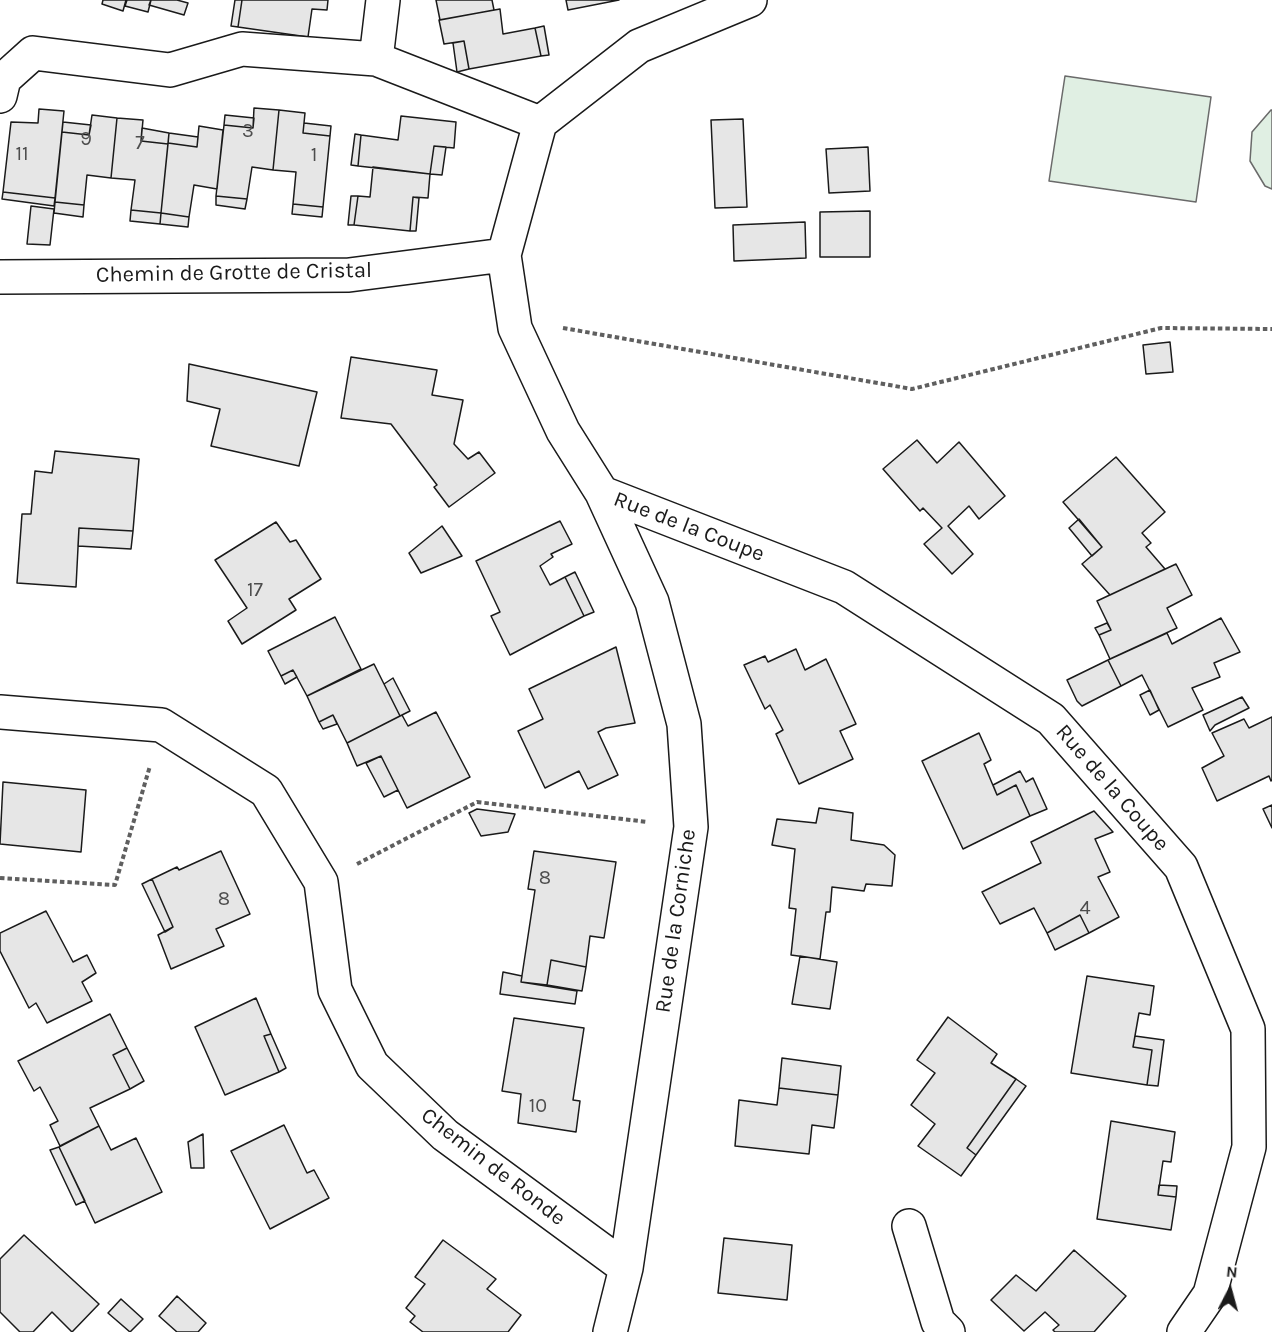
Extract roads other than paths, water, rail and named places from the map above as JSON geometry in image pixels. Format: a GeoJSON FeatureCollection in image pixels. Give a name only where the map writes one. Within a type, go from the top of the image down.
{"type":"FeatureCollection","features":[{"type":"Feature","properties":{"kind":"street"},"geometry":{"type":"LineString","coordinates":[[376,59],[383,0]]}},
{"type":"Feature","properties":{"kind":"street"},"geometry":{"type":"LineString","coordinates":[[504,255],[540,123],[639,46],[750,0]]}},
{"type":"Feature","properties":{"kind":"street"},"geometry":{"type":"LineString","coordinates":[[0,96],[4,79],[33,53],[170,70],[242,49],[376,59],[540,123]]}},
{"type":"Feature","properties":{"kind":"street","name":"Chemin de Grotte de Cristal"},"geometry":{"type":"LineString","coordinates":[[0,277],[349,274],[504,255]]}},
{"type":"Feature","properties":{"kind":"street","name":"Rue de la Corniche"},"geometry":{"type":"LineString","coordinates":[[504,255],[514,327],[563,431],[602,493],[652,602],[684,724],[691,827],[626,1268],[610,1332]]}},
{"type":"Feature","properties":{"kind":"street","name":"Rue de la Coupe"},"geometry":{"type":"LineString","coordinates":[[602,493],[844,587],[1051,719],[1181,867],[1248,1029],[1250,1147],[1210,1294],[1184,1332]]}},
{"type":"Feature","properties":{"kind":"street","name":"Chemin de Ronde"},"geometry":{"type":"LineString","coordinates":[[0,712],[161,725],[266,791],[321,882],[335,990],[372,1065],[445,1135],[626,1268]]}},
{"type":"Feature","properties":{"kind":"street"},"geometry":{"type":"LineString","coordinates":[[909,1226],[938,1322],[948,1332]]}}]}
